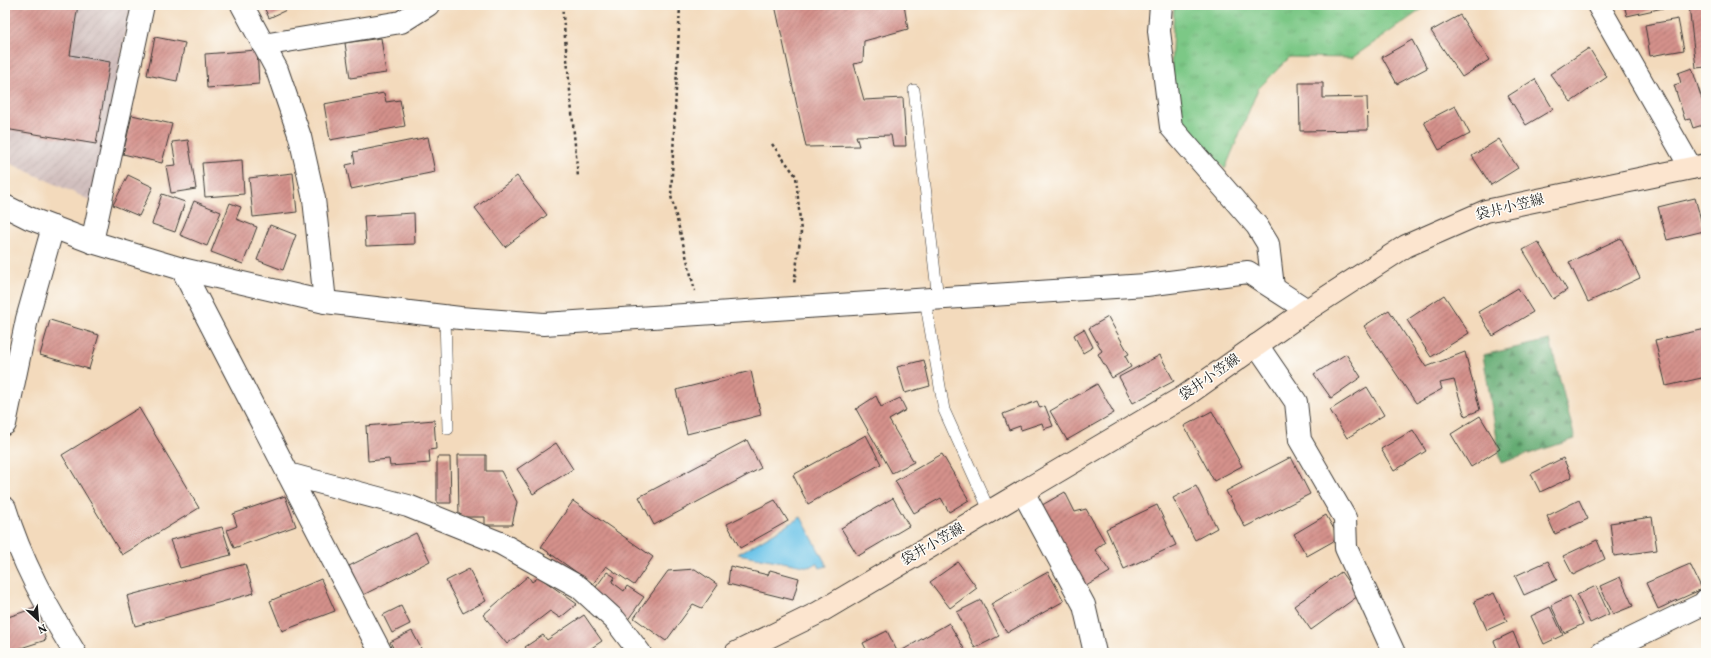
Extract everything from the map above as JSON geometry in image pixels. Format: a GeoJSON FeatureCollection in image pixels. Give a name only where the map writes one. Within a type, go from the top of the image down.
{"type":"FeatureCollection","features":[{"type":"Feature","properties":{"kind":"main road","name":"袋井小笠線"},"geometry":{"type":"LineString","coordinates":[[736,653],[818,612],[1185,396],[1307,310],[1406,246],[1486,211],[1699,167]]}},
{"type":"Feature","properties":{"kind":"street"},"geometry":{"type":"LineString","coordinates":[[92,242],[143,5]]}},
{"type":"Feature","properties":{"kind":"street"},"geometry":{"type":"LineString","coordinates":[[242,5],[277,70],[300,137],[314,199],[325,302]]}},
{"type":"Feature","properties":{"kind":"street"},"geometry":{"type":"LineString","coordinates":[[263,44],[400,22],[428,5]]}},
{"type":"Feature","properties":{"kind":"street"},"geometry":{"type":"LineString","coordinates":[[1161,5],[1159,31],[1171,127],[1257,226],[1268,244],[1273,287]]}},
{"type":"Feature","properties":{"kind":"street"},"geometry":{"type":"LineString","coordinates":[[1598,5],[1699,167]]}},
{"type":"Feature","properties":{"kind":"street"},"geometry":{"type":"LineString","coordinates":[[5,206],[92,242],[182,269],[325,302],[445,316],[544,324],[1146,285],[1248,272],[1307,310]]}},
{"type":"Feature","properties":{"kind":"street"},"geometry":{"type":"LineString","coordinates":[[5,424],[27,319],[53,227]]}},
{"type":"Feature","properties":{"kind":"street"},"geometry":{"type":"LineString","coordinates":[[182,269],[381,653]]}},
{"type":"Feature","properties":{"kind":"street"},"geometry":{"type":"LineString","coordinates":[[1257,345],[1296,402],[1300,440],[1344,518],[1346,548],[1394,653]]}},
{"type":"Feature","properties":{"kind":"street"},"geometry":{"type":"LineString","coordinates":[[288,474],[408,506],[500,543],[579,587],[615,620],[640,653]]}},
{"type":"Feature","properties":{"kind":"street"},"geometry":{"type":"LineString","coordinates":[[1023,492],[1084,606],[1095,653]]}},
{"type":"Feature","properties":{"kind":"street"},"geometry":{"type":"LineString","coordinates":[[5,508],[13,533],[36,587],[75,653]]}},
{"type":"Feature","properties":{"kind":"street"},"geometry":{"type":"LineString","coordinates":[[1602,653],[1703,604],[1706,600]]}},
{"type":"Feature","properties":{"kind":"lane"},"geometry":{"type":"LineString","coordinates":[[914,90],[931,299],[944,410],[990,512]]}},
{"type":"Feature","properties":{"kind":"lane"},"geometry":{"type":"LineString","coordinates":[[445,316],[448,429]]}},
{"type":"Feature","properties":{"kind":"path"},"geometry":{"type":"LineString","coordinates":[[562,5],[578,177]]}},
{"type":"Feature","properties":{"kind":"path"},"geometry":{"type":"LineString","coordinates":[[680,5],[671,196],[701,315]]}},
{"type":"Feature","properties":{"kind":"path"},"geometry":{"type":"LineString","coordinates":[[772,144],[796,176],[801,232],[791,309]]}},
{"type":"Feature","properties":{"kind":"shaded area"},"geometry":{"type":"Polygon","coordinates":[[[5,5],[131,5],[94,202],[5,161],[5,5]]]}},
{"type":"Feature","properties":{"kind":"green space"},"geometry":{"type":"Polygon","coordinates":[[[1174,5],[1428,5],[1352,58],[1290,57],[1258,89],[1225,169],[1169,113],[1174,5]]]}},
{"type":"Feature","properties":{"kind":"green space"},"geometry":{"type":"Polygon","coordinates":[[[1550,340],[1575,439],[1501,463],[1483,355],[1550,340]]]}},
{"type":"Feature","properties":{"kind":"water"},"geometry":{"type":"Polygon","coordinates":[[[801,517],[827,566],[820,568],[816,563],[810,567],[738,554],[801,517]]]}},
{"type":"Feature","properties":{"kind":"building"},"geometry":{"type":"Polygon","coordinates":[[[5,5],[78,5],[70,55],[110,62],[96,144],[5,129],[5,5]]]}},
{"type":"Feature","properties":{"kind":"building"},"geometry":{"type":"Polygon","coordinates":[[[263,5],[297,5],[269,18],[263,5]]]}},
{"type":"Feature","properties":{"kind":"building"},"geometry":{"type":"Polygon","coordinates":[[[775,5],[904,5],[908,29],[864,41],[863,62],[854,64],[864,100],[903,98],[906,146],[893,146],[891,135],[856,136],[859,146],[806,147],[775,5]]]}},
{"type":"Feature","properties":{"kind":"building"},"geometry":{"type":"Polygon","coordinates":[[[1624,5],[1672,5],[1672,6],[1627,16],[1624,5]]]}},
{"type":"Feature","properties":{"kind":"building"},"geometry":{"type":"Polygon","coordinates":[[[1689,5],[1706,5],[1706,67],[1696,68],[1689,5]]]}},
{"type":"Feature","properties":{"kind":"building"},"geometry":{"type":"Polygon","coordinates":[[[1460,15],[1489,60],[1462,77],[1431,31],[1460,15]]]}},
{"type":"Feature","properties":{"kind":"building"},"geometry":{"type":"Polygon","coordinates":[[[1678,19],[1684,50],[1650,56],[1645,25],[1678,19]]]}},
{"type":"Feature","properties":{"kind":"building"},"geometry":{"type":"Polygon","coordinates":[[[155,37],[185,43],[177,81],[147,75],[155,37]]]}},
{"type":"Feature","properties":{"kind":"building"},"geometry":{"type":"Polygon","coordinates":[[[381,38],[386,73],[350,78],[345,43],[381,38]]]}},
{"type":"Feature","properties":{"kind":"building"},"geometry":{"type":"Polygon","coordinates":[[[1412,40],[1427,68],[1397,84],[1382,57],[1412,40]]]}},
{"type":"Feature","properties":{"kind":"building"},"geometry":{"type":"Polygon","coordinates":[[[1589,48],[1607,77],[1571,102],[1550,74],[1589,48]]]}},
{"type":"Feature","properties":{"kind":"building"},"geometry":{"type":"Polygon","coordinates":[[[257,50],[259,84],[207,88],[205,54],[257,50]]]}},
{"type":"Feature","properties":{"kind":"building"},"geometry":{"type":"Polygon","coordinates":[[[1692,68],[1706,112],[1706,124],[1693,128],[1690,119],[1685,120],[1674,85],[1681,83],[1678,73],[1692,68]]]}},
{"type":"Feature","properties":{"kind":"building"},"geometry":{"type":"Polygon","coordinates":[[[1535,79],[1553,109],[1526,125],[1508,96],[1535,79]]]}},
{"type":"Feature","properties":{"kind":"building"},"geometry":{"type":"Polygon","coordinates":[[[1299,83],[1323,83],[1323,98],[1367,97],[1368,130],[1300,131],[1299,83]]]}},
{"type":"Feature","properties":{"kind":"building"},"geometry":{"type":"Polygon","coordinates":[[[384,93],[386,102],[400,100],[405,126],[330,140],[324,104],[384,93]]]}},
{"type":"Feature","properties":{"kind":"building"},"geometry":{"type":"Polygon","coordinates":[[[1455,106],[1470,134],[1439,150],[1424,122],[1455,106]]]}},
{"type":"Feature","properties":{"kind":"building"},"geometry":{"type":"Polygon","coordinates":[[[132,115],[172,124],[162,163],[123,154],[132,115]]]}},
{"type":"Feature","properties":{"kind":"building"},"geometry":{"type":"Polygon","coordinates":[[[428,137],[435,172],[351,189],[346,165],[355,163],[353,152],[428,137]]]}},
{"type":"Feature","properties":{"kind":"building"},"geometry":{"type":"Polygon","coordinates":[[[1499,139],[1518,168],[1491,185],[1472,156],[1499,139]]]}},
{"type":"Feature","properties":{"kind":"building"},"geometry":{"type":"Polygon","coordinates":[[[188,140],[196,189],[171,193],[166,166],[176,165],[172,142],[188,140]]]}},
{"type":"Feature","properties":{"kind":"building"},"geometry":{"type":"Polygon","coordinates":[[[242,160],[244,194],[205,197],[202,163],[242,160]]]}},
{"type":"Feature","properties":{"kind":"building"},"geometry":{"type":"Polygon","coordinates":[[[293,173],[297,212],[253,217],[249,178],[293,173]]]}},
{"type":"Feature","properties":{"kind":"building"},"geometry":{"type":"Polygon","coordinates":[[[128,175],[153,187],[139,216],[113,205],[128,175]]]}},
{"type":"Feature","properties":{"kind":"building"},"geometry":{"type":"Polygon","coordinates":[[[517,176],[547,215],[505,247],[475,208],[517,176]]]}},
{"type":"Feature","properties":{"kind":"building"},"geometry":{"type":"Polygon","coordinates":[[[162,194],[185,202],[175,232],[152,224],[162,194]]]}},
{"type":"Feature","properties":{"kind":"building"},"geometry":{"type":"Polygon","coordinates":[[[1695,198],[1704,231],[1667,240],[1658,207],[1695,198]]]}},
{"type":"Feature","properties":{"kind":"building"},"geometry":{"type":"Polygon","coordinates":[[[194,201],[221,212],[207,246],[180,235],[194,201]]]}},
{"type":"Feature","properties":{"kind":"building"},"geometry":{"type":"Polygon","coordinates":[[[230,203],[241,207],[236,219],[257,227],[243,264],[211,252],[230,203]]]}},
{"type":"Feature","properties":{"kind":"building"},"geometry":{"type":"Polygon","coordinates":[[[414,213],[415,244],[366,246],[364,216],[414,213]]]}},
{"type":"Feature","properties":{"kind":"building"},"geometry":{"type":"Polygon","coordinates":[[[270,225],[296,235],[283,270],[257,260],[270,225]]]}},
{"type":"Feature","properties":{"kind":"building"},"geometry":{"type":"Polygon","coordinates":[[[1621,238],[1640,278],[1588,302],[1569,262],[1621,238]]]}},
{"type":"Feature","properties":{"kind":"building"},"geometry":{"type":"Polygon","coordinates":[[[1538,242],[1567,290],[1553,299],[1523,250],[1538,242]]]}},
{"type":"Feature","properties":{"kind":"building"},"geometry":{"type":"Polygon","coordinates":[[[1518,288],[1533,312],[1493,336],[1478,312],[1518,288]]]}},
{"type":"Feature","properties":{"kind":"building"},"geometry":{"type":"Polygon","coordinates":[[[1444,295],[1469,333],[1431,357],[1407,320],[1444,295]]]}},
{"type":"Feature","properties":{"kind":"building"},"geometry":{"type":"Polygon","coordinates":[[[1389,310],[1426,367],[1465,352],[1480,410],[1465,416],[1454,380],[1440,383],[1442,389],[1416,403],[1364,326],[1389,310]]]}},
{"type":"Feature","properties":{"kind":"building"},"geometry":{"type":"Polygon","coordinates":[[[1108,317],[1129,354],[1125,356],[1131,367],[1112,378],[1098,354],[1102,351],[1089,328],[1108,317]]]}},
{"type":"Feature","properties":{"kind":"building"},"geometry":{"type":"Polygon","coordinates":[[[50,320],[99,335],[89,369],[40,355],[50,320]]]}},
{"type":"Feature","properties":{"kind":"building"},"geometry":{"type":"Polygon","coordinates":[[[1084,329],[1093,347],[1083,353],[1074,335],[1084,329]]]}},
{"type":"Feature","properties":{"kind":"building"},"geometry":{"type":"Polygon","coordinates":[[[1706,329],[1706,377],[1666,386],[1655,340],[1706,329]]]}},
{"type":"Feature","properties":{"kind":"building"},"geometry":{"type":"Polygon","coordinates":[[[1346,354],[1361,377],[1331,398],[1314,374],[1346,354]]]}},
{"type":"Feature","properties":{"kind":"building"},"geometry":{"type":"Polygon","coordinates":[[[1160,355],[1174,381],[1133,403],[1119,377],[1160,355]]]}},
{"type":"Feature","properties":{"kind":"building"},"geometry":{"type":"Polygon","coordinates":[[[924,360],[930,386],[905,393],[897,367],[924,360]]]}},
{"type":"Feature","properties":{"kind":"building"},"geometry":{"type":"Polygon","coordinates":[[[751,371],[761,415],[687,434],[676,390],[751,371]]]}},
{"type":"Feature","properties":{"kind":"building"},"geometry":{"type":"Polygon","coordinates":[[[1097,384],[1114,413],[1067,440],[1050,411],[1097,384]]]}},
{"type":"Feature","properties":{"kind":"building"},"geometry":{"type":"Polygon","coordinates":[[[1367,387],[1384,415],[1347,438],[1330,410],[1367,387]]]}},
{"type":"Feature","properties":{"kind":"building"},"geometry":{"type":"Polygon","coordinates":[[[876,396],[881,407],[900,398],[906,410],[889,420],[914,462],[892,473],[856,409],[876,396]]]}},
{"type":"Feature","properties":{"kind":"building"},"geometry":{"type":"Polygon","coordinates":[[[1037,401],[1040,408],[1045,406],[1053,426],[1044,429],[1042,423],[1021,430],[1020,426],[1009,430],[1003,414],[1037,401]]]}},
{"type":"Feature","properties":{"kind":"building"},"geometry":{"type":"Polygon","coordinates":[[[139,408],[199,508],[122,555],[62,455],[139,408]]]}},
{"type":"Feature","properties":{"kind":"building"},"geometry":{"type":"Polygon","coordinates":[[[1212,411],[1242,466],[1214,481],[1184,426],[1212,411]]]}},
{"type":"Feature","properties":{"kind":"building"},"geometry":{"type":"Polygon","coordinates":[[[1480,416],[1500,449],[1471,467],[1451,434],[1480,416]]]}},
{"type":"Feature","properties":{"kind":"building"},"geometry":{"type":"Polygon","coordinates":[[[434,420],[436,449],[429,450],[430,463],[390,466],[389,459],[368,461],[366,426],[434,420]]]}},
{"type":"Feature","properties":{"kind":"building"},"geometry":{"type":"Polygon","coordinates":[[[1413,430],[1426,451],[1394,471],[1381,449],[1413,430]]]}},
{"type":"Feature","properties":{"kind":"building"},"geometry":{"type":"Polygon","coordinates":[[[866,435],[881,464],[808,504],[793,475],[866,435]]]}},
{"type":"Feature","properties":{"kind":"building"},"geometry":{"type":"Polygon","coordinates":[[[747,440],[761,468],[654,525],[639,497],[747,440]]]}},
{"type":"Feature","properties":{"kind":"building"},"geometry":{"type":"Polygon","coordinates":[[[556,443],[573,469],[533,494],[517,469],[556,443]]]}},
{"type":"Feature","properties":{"kind":"building"},"geometry":{"type":"Polygon","coordinates":[[[942,454],[969,500],[949,512],[941,498],[914,513],[895,481],[942,454]]]}},
{"type":"Feature","properties":{"kind":"building"},"geometry":{"type":"Polygon","coordinates":[[[458,455],[486,455],[486,471],[501,471],[517,502],[512,525],[485,525],[485,517],[459,517],[458,455]]]}},
{"type":"Feature","properties":{"kind":"building"},"geometry":{"type":"Polygon","coordinates":[[[437,457],[450,457],[451,503],[437,503],[437,457]]]}},
{"type":"Feature","properties":{"kind":"building"},"geometry":{"type":"Polygon","coordinates":[[[1291,457],[1310,494],[1245,527],[1226,491],[1291,457]]]}},
{"type":"Feature","properties":{"kind":"building"},"geometry":{"type":"Polygon","coordinates":[[[1563,458],[1572,477],[1540,492],[1531,474],[1563,458]]]}},
{"type":"Feature","properties":{"kind":"building"},"geometry":{"type":"Polygon","coordinates":[[[1196,486],[1217,528],[1195,540],[1173,498],[1196,486]]]}},
{"type":"Feature","properties":{"kind":"building"},"geometry":{"type":"Polygon","coordinates":[[[1065,492],[1075,512],[1086,509],[1105,542],[1095,550],[1110,572],[1081,589],[1037,508],[1065,492]]]}},
{"type":"Feature","properties":{"kind":"building"},"geometry":{"type":"Polygon","coordinates":[[[285,496],[296,526],[234,548],[227,530],[237,526],[233,514],[285,496]]]}},
{"type":"Feature","properties":{"kind":"building"},"geometry":{"type":"Polygon","coordinates":[[[893,498],[909,526],[858,556],[841,528],[893,498]]]}},
{"type":"Feature","properties":{"kind":"building"},"geometry":{"type":"Polygon","coordinates":[[[775,500],[788,521],[740,548],[727,524],[775,500]]]}},
{"type":"Feature","properties":{"kind":"building"},"geometry":{"type":"Polygon","coordinates":[[[1579,500],[1588,519],[1555,534],[1547,516],[1579,500]]]}},
{"type":"Feature","properties":{"kind":"building"},"geometry":{"type":"Polygon","coordinates":[[[573,501],[653,557],[634,585],[606,566],[593,584],[541,547],[573,501]]]}},
{"type":"Feature","properties":{"kind":"building"},"geometry":{"type":"Polygon","coordinates":[[[1157,505],[1176,545],[1124,569],[1106,529],[1157,505]]]}},
{"type":"Feature","properties":{"kind":"building"},"geometry":{"type":"Polygon","coordinates":[[[1326,515],[1339,538],[1307,556],[1294,534],[1326,515]]]}},
{"type":"Feature","properties":{"kind":"building"},"geometry":{"type":"Polygon","coordinates":[[[1652,517],[1657,550],[1614,556],[1610,523],[1652,517]]]}},
{"type":"Feature","properties":{"kind":"building"},"geometry":{"type":"Polygon","coordinates":[[[222,527],[231,555],[180,568],[170,540],[222,527]]]}},
{"type":"Feature","properties":{"kind":"building"},"geometry":{"type":"Polygon","coordinates":[[[416,533],[430,561],[363,595],[349,566],[416,533]]]}},
{"type":"Feature","properties":{"kind":"building"},"geometry":{"type":"Polygon","coordinates":[[[1597,540],[1605,559],[1573,575],[1563,556],[1597,540]]]}},
{"type":"Feature","properties":{"kind":"building"},"geometry":{"type":"Polygon","coordinates":[[[1548,561],[1557,580],[1524,595],[1515,576],[1548,561]]]}},
{"type":"Feature","properties":{"kind":"building"},"geometry":{"type":"Polygon","coordinates":[[[958,562],[977,588],[950,608],[930,582],[958,562]]]}},
{"type":"Feature","properties":{"kind":"building"},"geometry":{"type":"Polygon","coordinates":[[[245,564],[254,593],[135,626],[127,596],[245,564]]]}},
{"type":"Feature","properties":{"kind":"building"},"geometry":{"type":"Polygon","coordinates":[[[1690,564],[1702,589],[1658,609],[1646,583],[1690,564]]]}},
{"type":"Feature","properties":{"kind":"building"},"geometry":{"type":"Polygon","coordinates":[[[730,566],[768,575],[770,570],[799,578],[793,600],[728,584],[730,566]]]}},
{"type":"Feature","properties":{"kind":"building"},"geometry":{"type":"Polygon","coordinates":[[[469,569],[486,601],[463,613],[446,581],[469,569]]]}},
{"type":"Feature","properties":{"kind":"building"},"geometry":{"type":"Polygon","coordinates":[[[695,569],[718,585],[702,608],[693,604],[666,641],[634,618],[668,571],[695,569]]]}},
{"type":"Feature","properties":{"kind":"building"},"geometry":{"type":"Polygon","coordinates":[[[607,572],[615,577],[612,582],[624,591],[627,586],[644,597],[627,621],[590,595],[607,572]]]}},
{"type":"Feature","properties":{"kind":"building"},"geometry":{"type":"Polygon","coordinates":[[[1048,572],[1064,601],[1007,633],[991,604],[1048,572]]]}},
{"type":"Feature","properties":{"kind":"building"},"geometry":{"type":"Polygon","coordinates":[[[1341,572],[1358,596],[1311,630],[1294,606],[1341,572]]]}},
{"type":"Feature","properties":{"kind":"building"},"geometry":{"type":"Polygon","coordinates":[[[528,576],[532,582],[539,577],[577,604],[560,618],[550,611],[507,644],[483,615],[528,576]]]}},
{"type":"Feature","properties":{"kind":"building"},"geometry":{"type":"Polygon","coordinates":[[[1620,577],[1633,606],[1613,614],[1600,586],[1620,577]]]}},
{"type":"Feature","properties":{"kind":"building"},"geometry":{"type":"Polygon","coordinates":[[[321,579],[335,611],[282,631],[270,601],[321,579]]]}},
{"type":"Feature","properties":{"kind":"building"},"geometry":{"type":"Polygon","coordinates":[[[1596,586],[1609,614],[1590,623],[1577,595],[1596,586]]]}},
{"type":"Feature","properties":{"kind":"building"},"geometry":{"type":"Polygon","coordinates":[[[1494,593],[1507,621],[1487,630],[1474,601],[1494,593]]]}},
{"type":"Feature","properties":{"kind":"building"},"geometry":{"type":"Polygon","coordinates":[[[1570,596],[1583,624],[1564,633],[1551,605],[1570,596]]]}},
{"type":"Feature","properties":{"kind":"building"},"geometry":{"type":"Polygon","coordinates":[[[981,600],[999,636],[975,648],[957,612],[981,600]]]}},
{"type":"Feature","properties":{"kind":"building"},"geometry":{"type":"Polygon","coordinates":[[[401,606],[410,624],[392,633],[383,615],[401,606]]]}},
{"type":"Feature","properties":{"kind":"building"},"geometry":{"type":"Polygon","coordinates":[[[1550,607],[1563,635],[1544,644],[1531,616],[1550,607]]]}},
{"type":"Feature","properties":{"kind":"building"},"geometry":{"type":"Polygon","coordinates":[[[35,608],[46,640],[5,653],[5,618],[35,608]]]}},
{"type":"Feature","properties":{"kind":"building"},"geometry":{"type":"Polygon","coordinates":[[[584,615],[602,641],[584,653],[529,653],[525,647],[543,635],[547,640],[584,615]]]}},
{"type":"Feature","properties":{"kind":"building"},"geometry":{"type":"Polygon","coordinates":[[[949,623],[966,652],[902,653],[901,651],[949,623]]]}},
{"type":"Feature","properties":{"kind":"building"},"geometry":{"type":"Polygon","coordinates":[[[412,631],[421,648],[412,653],[396,653],[390,642],[412,631]]]}},
{"type":"Feature","properties":{"kind":"building"},"geometry":{"type":"Polygon","coordinates":[[[887,631],[898,653],[868,653],[863,643],[887,631]]]}},
{"type":"Feature","properties":{"kind":"building"},"geometry":{"type":"Polygon","coordinates":[[[1513,632],[1522,653],[1499,653],[1494,641],[1513,632]]]}}]}
